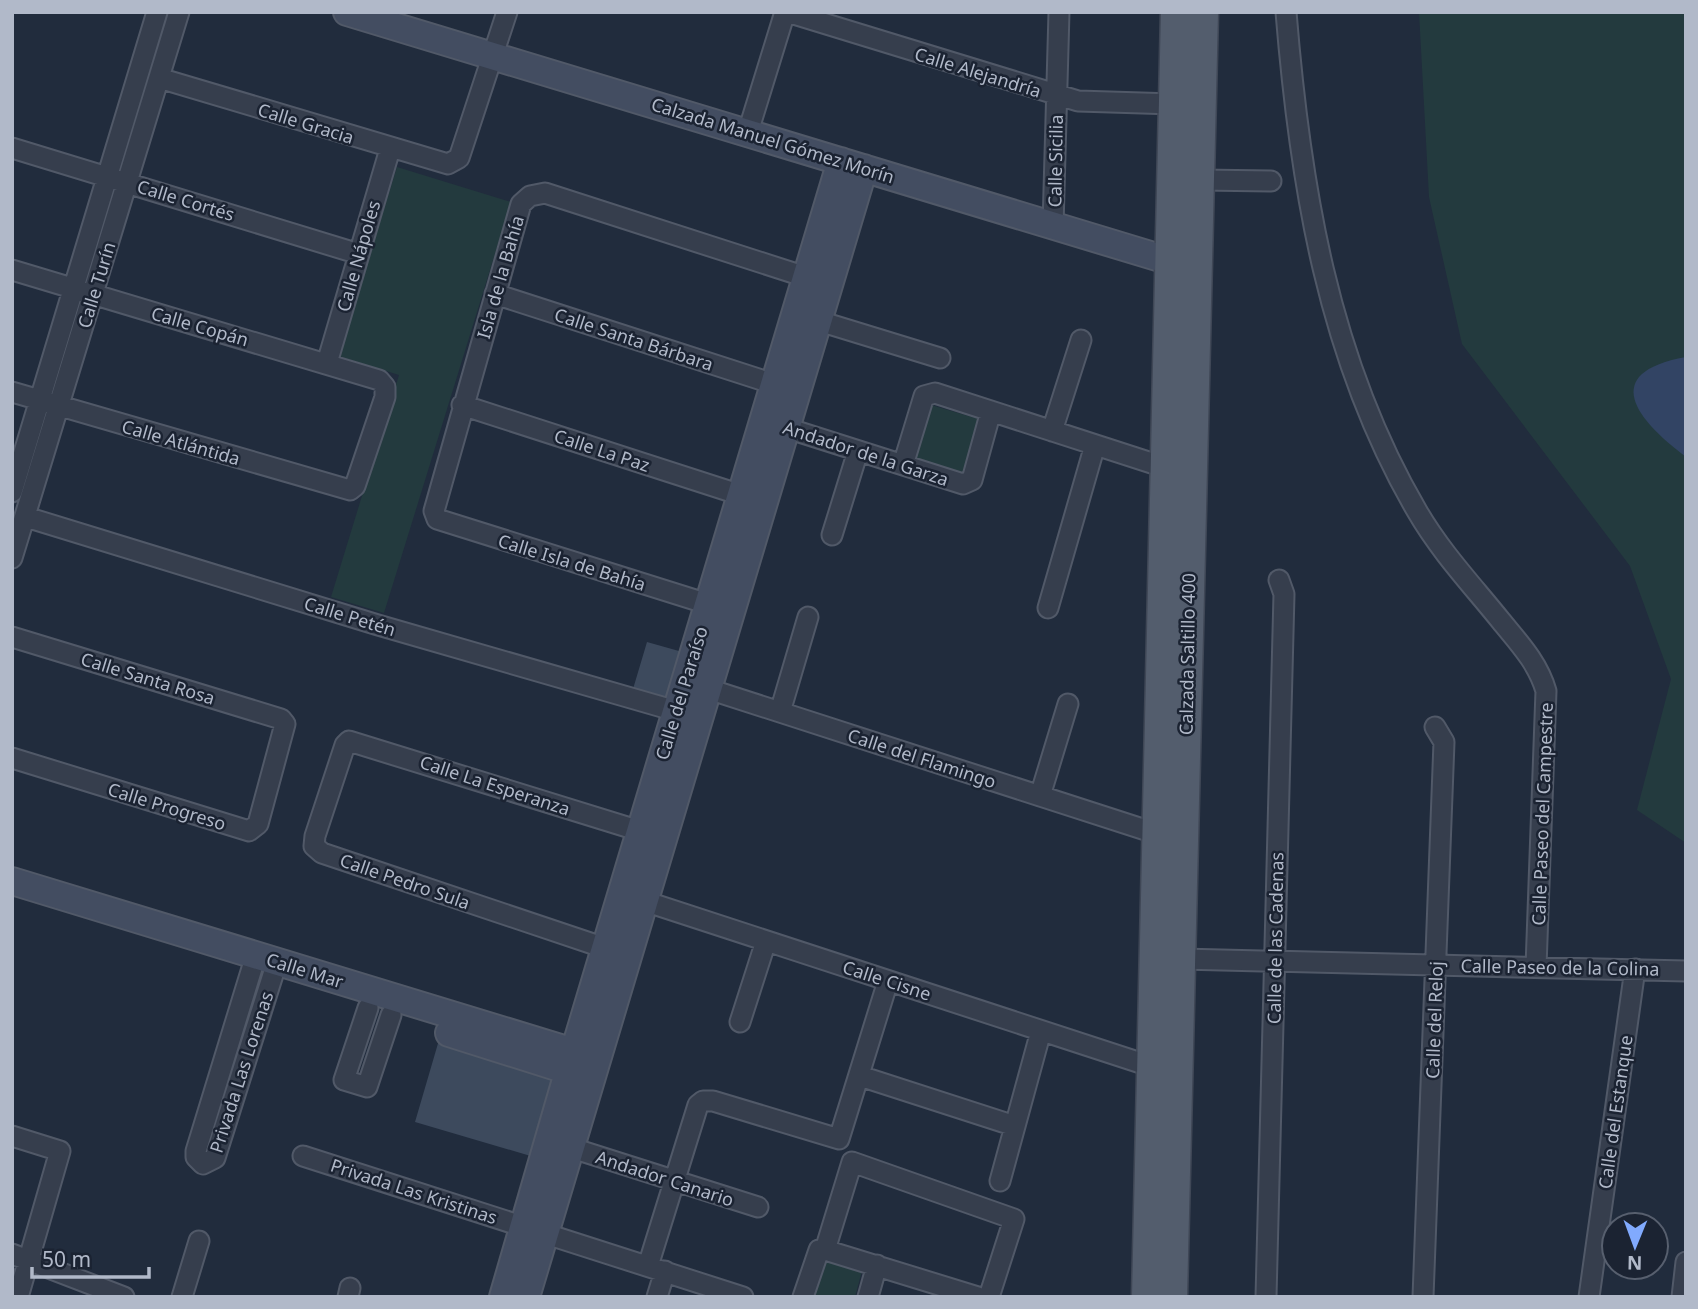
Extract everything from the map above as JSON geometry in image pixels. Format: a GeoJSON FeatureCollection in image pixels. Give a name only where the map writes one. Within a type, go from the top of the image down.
{"type":"FeatureCollection","features":[{"type":"Feature","properties":{"kind":"main road","name":"Calzada Saltillo 400"},"geometry":{"type":"LineString","coordinates":[[1172,1297],[1186,651],[1185,266],[1174,104],[1176,12]]}},
{"type":"Feature","properties":{"kind":"main road","name":"Calzada Saltillo 400"},"geometry":{"type":"LineString","coordinates":[[1147,1297],[1167,468],[1185,266],[1201,180],[1203,12]]}},
{"type":"Feature","properties":{"kind":"street","name":"Calle Turín"},"geometry":{"type":"LineString","coordinates":[[12,492],[157,12]]}},
{"type":"Feature","properties":{"kind":"street","name":"Calle Turín"},"geometry":{"type":"LineString","coordinates":[[12,558],[179,12]]}},
{"type":"Feature","properties":{"kind":"street","name":"Calzada Manuel Gómez Morín"},"geometry":{"type":"LineString","coordinates":[[347,12],[1185,266]]}},
{"type":"Feature","properties":{"kind":"street"},"geometry":{"type":"LineString","coordinates":[[493,56],[507,12]]}},
{"type":"Feature","properties":{"kind":"street"},"geometry":{"type":"LineString","coordinates":[[748,132],[786,12]]}},
{"type":"Feature","properties":{"kind":"street","name":"Calle Alejandría"},"geometry":{"type":"LineString","coordinates":[[786,12],[1078,101],[1174,104]]}},
{"type":"Feature","properties":{"kind":"street","name":"Calle Sicilia"},"geometry":{"type":"LineString","coordinates":[[1054,226],[1059,12]]}},
{"type":"Feature","properties":{"kind":"street","name":"Calle Paseo del Campestre"},"geometry":{"type":"LineString","coordinates":[[1286,12],[1310,212],[1333,314],[1346,357],[1380,438],[1417,511],[1443,549],[1535,662],[1546,691],[1536,967]]}},
{"type":"Feature","properties":{"kind":"street","name":"Calle Gracia"},"geometry":{"type":"LineString","coordinates":[[159,78],[447,164],[454,163],[459,158],[493,56]]}},
{"type":"Feature","properties":{"kind":"street","name":"Calle Cortés"},"geometry":{"type":"LineString","coordinates":[[12,148],[359,254]]}},
{"type":"Feature","properties":{"kind":"street","name":"Calle Nápoles"},"geometry":{"type":"LineString","coordinates":[[327,363],[390,149]]}},
{"type":"Feature","properties":{"kind":"street","name":"Calle del Paraíso"},"geometry":{"type":"LineString","coordinates":[[536,1230],[572,1148],[583,1065],[605,948],[633,897],[640,831],[676,711],[697,685],[708,604],[741,495],[775,424],[774,384],[807,318],[806,277],[853,164]]}},
{"type":"Feature","properties":{"kind":"street","name":"Calle del Paraíso"},"geometry":{"type":"LineString","coordinates":[[536,1230],[853,164]]}},
{"type":"Feature","properties":{"kind":"street"},"geometry":{"type":"LineString","coordinates":[[1201,180],[1271,181]]}},
{"type":"Feature","properties":{"kind":"street","name":"Isla de la Bahía"},"geometry":{"type":"LineString","coordinates":[[437,519],[434,511],[462,405],[521,204],[530,196],[545,194],[806,277]]}},
{"type":"Feature","properties":{"kind":"street","name":"Calle Copán"},"geometry":{"type":"LineString","coordinates":[[12,270],[379,380],[385,387],[385,397],[355,486],[350,490]]}},
{"type":"Feature","properties":{"kind":"street","name":"Calle Santa Bárbara"},"geometry":{"type":"LineString","coordinates":[[495,294],[774,384]]}},
{"type":"Feature","properties":{"kind":"street"},"geometry":{"type":"LineString","coordinates":[[807,318],[940,358]]}},
{"type":"Feature","properties":{"kind":"street"},"geometry":{"type":"LineString","coordinates":[[1052,431],[1080,340]]}},
{"type":"Feature","properties":{"kind":"street","name":"Calle Atlántida"},"geometry":{"type":"LineString","coordinates":[[12,392],[350,490]]}},
{"type":"Feature","properties":{"kind":"street"},"geometry":{"type":"LineString","coordinates":[[903,465],[924,396],[929,394],[991,411],[1167,468]]}},
{"type":"Feature","properties":{"kind":"street","name":"Calle La Paz"},"geometry":{"type":"LineString","coordinates":[[462,405],[741,495]]}},
{"type":"Feature","properties":{"kind":"street","name":"Andador de la Garza"},"geometry":{"type":"LineString","coordinates":[[775,424],[968,483],[972,480],[991,411]]}},
{"type":"Feature","properties":{"kind":"street"},"geometry":{"type":"LineString","coordinates":[[1048,608],[1096,445]]}},
{"type":"Feature","properties":{"kind":"street"},"geometry":{"type":"LineString","coordinates":[[832,536],[858,451]]}},
{"type":"Feature","properties":{"kind":"street","name":"Calle Petén"},"geometry":{"type":"LineString","coordinates":[[26,517],[365,621],[676,711]]}},
{"type":"Feature","properties":{"kind":"street","name":"Calle Isla de Bahía"},"geometry":{"type":"LineString","coordinates":[[437,519],[708,604]]}},
{"type":"Feature","properties":{"kind":"street","name":"Calle de las Cadenas"},"geometry":{"type":"LineString","coordinates":[[1266,1297],[1284,594],[1279,580]]}},
{"type":"Feature","properties":{"kind":"street"},"geometry":{"type":"LineString","coordinates":[[780,712],[808,617]]}},
{"type":"Feature","properties":{"kind":"street","name":"Calle Santa Rosa"},"geometry":{"type":"LineString","coordinates":[[12,636],[284,721]]}},
{"type":"Feature","properties":{"kind":"street","name":"Calle del Flamingo"},"geometry":{"type":"LineString","coordinates":[[697,685],[1158,834]]}},
{"type":"Feature","properties":{"kind":"street"},"geometry":{"type":"LineString","coordinates":[[1041,796],[1068,705]]}},
{"type":"Feature","properties":{"kind":"street","name":"Calle Progreso"},"geometry":{"type":"LineString","coordinates":[[12,758],[249,831],[258,824],[284,721]]}},
{"type":"Feature","properties":{"kind":"street","name":"Calle del Reloj"},"geometry":{"type":"LineString","coordinates":[[1423,1297],[1437,964],[1440,735]]}},
{"type":"Feature","properties":{"kind":"street","name":"Calle La Esperanza"},"geometry":{"type":"LineString","coordinates":[[349,741],[640,831]]}},
{"type":"Feature","properties":{"kind":"street","name":"Calle Pedro Sula"},"geometry":{"type":"LineString","coordinates":[[349,741],[315,836],[314,846],[318,850],[605,948]]}},
{"type":"Feature","properties":{"kind":"street","name":"Calle Mar"},"geometry":{"type":"LineString","coordinates":[[12,881],[264,967],[583,1065]]}},
{"type":"Feature","properties":{"kind":"street","name":"Calle Cisne"},"geometry":{"type":"LineString","coordinates":[[633,897],[1153,1067]]}},
{"type":"Feature","properties":{"kind":"street","name":"Calle Mar"},"geometry":{"type":"LineString","coordinates":[[12,900],[264,967],[379,1012],[583,1065]]}},
{"type":"Feature","properties":{"kind":"street"},"geometry":{"type":"LineString","coordinates":[[740,1023],[766,940]]}},
{"type":"Feature","properties":{"kind":"street","name":"Calle Paseo de la Colina"},"geometry":{"type":"LineString","coordinates":[[1181,959],[1686,971]]}},
{"type":"Feature","properties":{"kind":"street","name":"Privada Las Lorenas"},"geometry":{"type":"LineString","coordinates":[[264,967],[215,1158],[203,1164],[196,1157],[196,1151],[264,967]]}},
{"type":"Feature","properties":{"kind":"street","name":"Calle del Estanque"},"geometry":{"type":"LineString","coordinates":[[1589,1297],[1635,969]]}},
{"type":"Feature","properties":{"kind":"street"},"geometry":{"type":"LineString","coordinates":[[657,1297],[657,1269],[675,1181],[698,1105],[703,1101],[713,1101],[839,1139],[888,981]]}},
{"type":"Feature","properties":{"kind":"street"},"geometry":{"type":"LineString","coordinates":[[1000,1181],[1041,1031]]}},
{"type":"Feature","properties":{"kind":"street"},"geometry":{"type":"LineString","coordinates":[[860,1076],[1015,1126]]}},
{"type":"Feature","properties":{"kind":"street"},"geometry":{"type":"LineString","coordinates":[[12,1136],[60,1151],[20,1257],[18,1297]]}},
{"type":"Feature","properties":{"kind":"street","name":"Andador Canario"},"geometry":{"type":"LineString","coordinates":[[572,1148],[758,1207]]}},
{"type":"Feature","properties":{"kind":"street","name":"Privada Las Kristinas"},"geometry":{"type":"LineString","coordinates":[[303,1156],[743,1297]]}},
{"type":"Feature","properties":{"kind":"street"},"geometry":{"type":"LineString","coordinates":[[803,1297],[852,1162],[1014,1219],[989,1297]]}},
{"type":"Feature","properties":{"kind":"street"},"geometry":{"type":"LineString","coordinates":[[503,1297],[536,1230]]}},
{"type":"Feature","properties":{"kind":"street"},"geometry":{"type":"LineString","coordinates":[[526,1297],[536,1230]]}},
{"type":"Feature","properties":{"kind":"street"},"geometry":{"type":"LineString","coordinates":[[182,1297],[199,1241]]}},
{"type":"Feature","properties":{"kind":"street"},"geometry":{"type":"LineString","coordinates":[[822,1250],[978,1297]]}},
{"type":"Feature","properties":{"kind":"street"},"geometry":{"type":"LineString","coordinates":[[20,1257],[124,1297]]}},
{"type":"Feature","properties":{"kind":"street"},"geometry":{"type":"LineString","coordinates":[[1682,1297],[1686,1262]]}},
{"type":"Feature","properties":{"kind":"street"},"geometry":{"type":"LineString","coordinates":[[868,1297],[877,1265]]}},
{"type":"Feature","properties":{"kind":"green space"},"geometry":{"type":"Polygon","coordinates":[[[1419,12],[1686,12],[1686,843],[1637,810],[1671,679],[1630,566],[1462,344],[1429,197],[1419,12]]]}},
{"type":"Feature","properties":{"kind":"green space"},"geometry":{"type":"Polygon","coordinates":[[[397,167],[511,202],[384,613],[331,597],[399,375],[338,356],[397,167]]]}},
{"type":"Feature","properties":{"kind":"green space"},"geometry":{"type":"Polygon","coordinates":[[[931,405],[982,420],[962,485],[911,469],[931,405]]]}},
{"type":"Feature","properties":{"kind":"green space"},"geometry":{"type":"Polygon","coordinates":[[[818,1254],[863,1267],[855,1297],[805,1297],[818,1254]]]}},
{"type":"Feature","properties":{"kind":"water"},"geometry":{"type":"Polygon","coordinates":[[[1686,357],[1686,457],[1641,414],[1635,400],[1634,386],[1642,374],[1658,364],[1686,357]]]}},
{"type":"Feature","properties":{"kind":"building"},"geometry":{"type":"Polygon","coordinates":[[[647,642],[686,653],[673,700],[633,689],[647,642]]]}},
{"type":"Feature","properties":{"kind":"building"},"geometry":{"type":"Polygon","coordinates":[[[439,1040],[558,1076],[534,1157],[415,1122],[439,1040]]]}}]}
